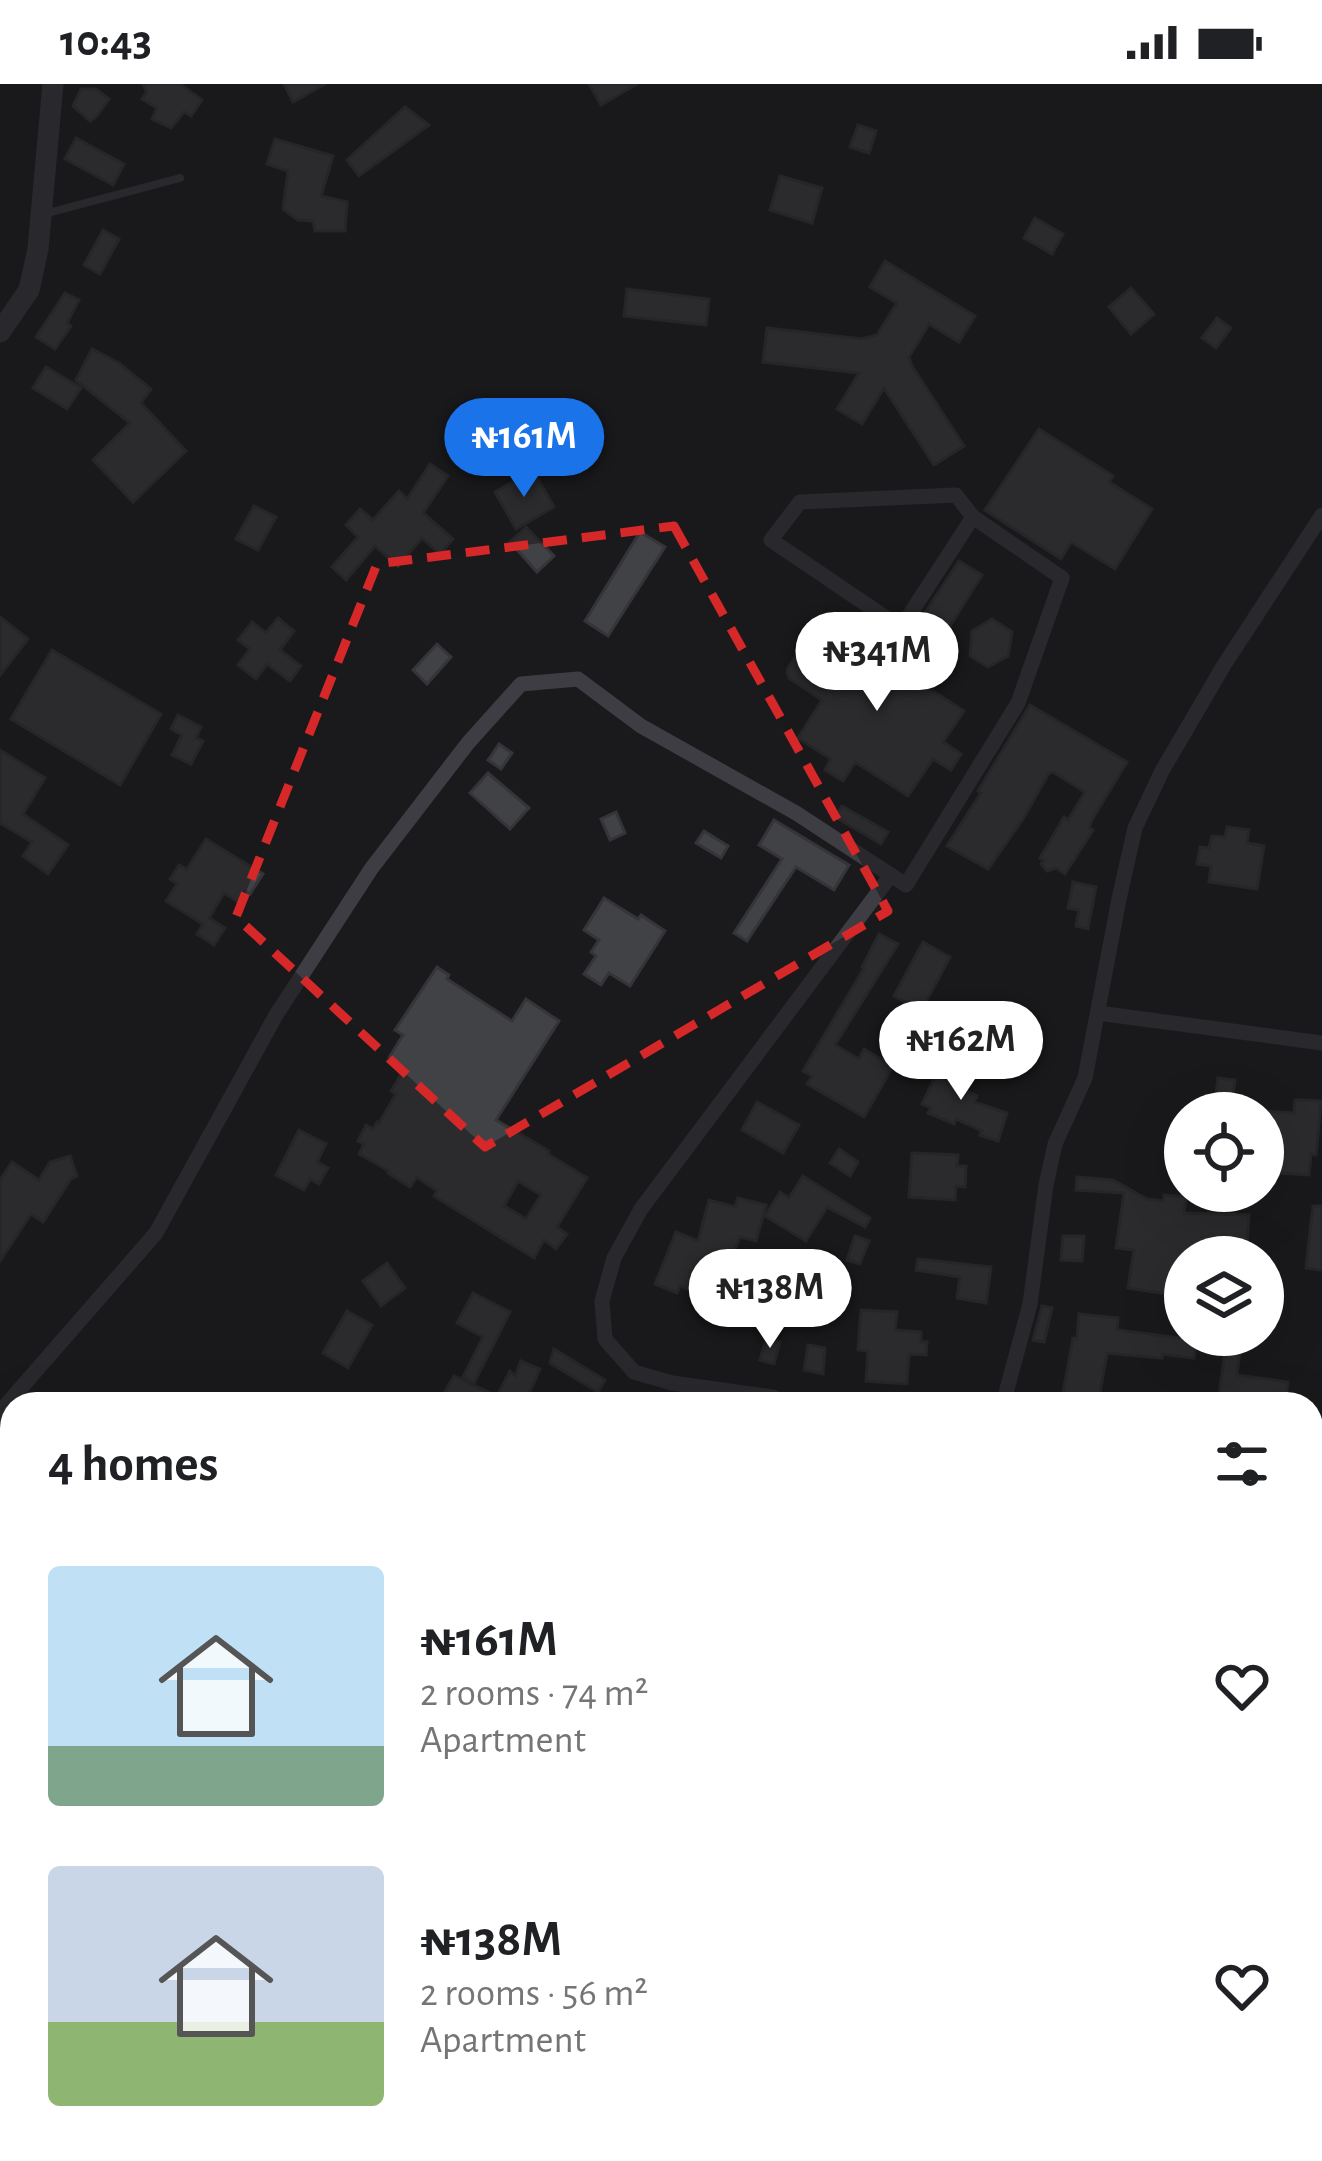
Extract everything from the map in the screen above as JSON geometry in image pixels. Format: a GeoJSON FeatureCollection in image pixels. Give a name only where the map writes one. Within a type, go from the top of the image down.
{"type":"FeatureCollection","features":[{"type":"Feature","properties":{"kind":"street"},"geometry":{"type":"LineString","coordinates":[[0,332],[28,290],[38,249],[53,84]]}},
{"type":"Feature","properties":{"kind":"street"},"geometry":{"type":"LineString","coordinates":[[17,1392],[156,1232],[276,1015],[371,868],[468,743],[521,684],[578,679],[641,726],[796,814],[906,885],[1018,704],[1062,578],[973,517],[956,495],[800,502],[771,540],[901,628],[973,517]]}},
{"type":"Feature","properties":{"kind":"street"},"geometry":{"type":"LineString","coordinates":[[1006,1392],[1030,1304],[1054,1144],[1085,1078],[1136,828],[1162,770],[1224,665],[1322,515]]}},
{"type":"Feature","properties":{"kind":"street"},"geometry":{"type":"LineString","coordinates":[[737,1392],[634,1372],[604,1339],[602,1301],[614,1258],[641,1209],[891,875]]}},
{"type":"Feature","properties":{"kind":"street"},"geometry":{"type":"LineString","coordinates":[[1097,1012],[1322,1043]]}},
{"type":"Feature","properties":{"kind":"lane"},"geometry":{"type":"LineString","coordinates":[[43,214],[180,178]]}},
{"type":"Feature","properties":{"kind":"highlighted area"},"geometry":{"type":"Polygon","coordinates":[[[674,526],[888,911],[485,1147],[236,917],[377,564],[674,526]]]}},
{"type":"Feature","properties":{"kind":"building"},"geometry":{"type":"Polygon","coordinates":[[[143,84],[180,84],[202,100],[191,116],[184,112],[171,128],[152,119],[157,108],[142,99],[147,92],[143,84]]]}},
{"type":"Feature","properties":{"kind":"building"},"geometry":{"type":"Polygon","coordinates":[[[284,84],[325,84],[293,102],[284,84]]]}},
{"type":"Feature","properties":{"kind":"building"},"geometry":{"type":"Polygon","coordinates":[[[589,84],[637,84],[601,105],[589,84]]]}},
{"type":"Feature","properties":{"kind":"building"},"geometry":{"type":"Polygon","coordinates":[[[81,89],[96,89],[109,99],[90,121],[73,106],[81,89]]]}},
{"type":"Feature","properties":{"kind":"building"},"geometry":{"type":"Polygon","coordinates":[[[405,107],[429,125],[359,176],[347,160],[405,107]]]}},
{"type":"Feature","properties":{"kind":"building"},"geometry":{"type":"Polygon","coordinates":[[[858,125],[876,131],[869,153],[850,147],[858,125]]]}},
{"type":"Feature","properties":{"kind":"building"},"geometry":{"type":"Polygon","coordinates":[[[76,138],[124,164],[113,185],[65,159],[76,138]]]}},
{"type":"Feature","properties":{"kind":"building"},"geometry":{"type":"Polygon","coordinates":[[[275,139],[333,156],[321,196],[347,202],[345,231],[315,231],[313,221],[298,220],[283,209],[288,171],[267,164],[275,139]]]}},
{"type":"Feature","properties":{"kind":"building"},"geometry":{"type":"Polygon","coordinates":[[[780,176],[822,188],[812,223],[770,210],[780,176]]]}},
{"type":"Feature","properties":{"kind":"building"},"geometry":{"type":"Polygon","coordinates":[[[1035,218],[1063,234],[1052,254],[1024,238],[1035,218]]]}},
{"type":"Feature","properties":{"kind":"building"},"geometry":{"type":"Polygon","coordinates":[[[103,230],[119,239],[100,274],[84,265],[103,230]]]}},
{"type":"Feature","properties":{"kind":"building"},"geometry":{"type":"Polygon","coordinates":[[[885,261],[975,316],[959,342],[929,324],[909,357],[964,446],[934,465],[884,388],[862,424],[837,409],[859,373],[763,362],[767,328],[862,339],[877,335],[897,303],[870,287],[885,261]]]}},
{"type":"Feature","properties":{"kind":"building"},"geometry":{"type":"Polygon","coordinates":[[[1131,288],[1154,314],[1131,334],[1109,307],[1131,288]]]}},
{"type":"Feature","properties":{"kind":"building"},"geometry":{"type":"Polygon","coordinates":[[[627,289],[709,299],[706,325],[624,316],[627,289]]]}},
{"type":"Feature","properties":{"kind":"building"},"geometry":{"type":"Polygon","coordinates":[[[65,293],[79,300],[67,323],[71,326],[55,349],[36,337],[65,293]]]}},
{"type":"Feature","properties":{"kind":"building"},"geometry":{"type":"Polygon","coordinates":[[[1217,318],[1231,328],[1216,348],[1202,338],[1217,318]]]}},
{"type":"Feature","properties":{"kind":"building"},"geometry":{"type":"Polygon","coordinates":[[[92,349],[151,389],[141,403],[186,451],[133,502],[93,460],[130,423],[76,380],[92,349]]]}},
{"type":"Feature","properties":{"kind":"building"},"geometry":{"type":"Polygon","coordinates":[[[46,367],[81,388],[67,409],[33,388],[46,367]]]}},
{"type":"Feature","properties":{"kind":"building"},"geometry":{"type":"Polygon","coordinates":[[[1039,429],[1113,476],[1109,482],[1152,509],[1115,569],[1071,542],[1061,559],[985,510],[1039,429]]]}},
{"type":"Feature","properties":{"kind":"building"},"geometry":{"type":"Polygon","coordinates":[[[430,464],[448,476],[423,513],[453,539],[440,554],[422,538],[398,566],[375,546],[346,580],[332,567],[358,537],[346,525],[360,509],[373,520],[399,491],[407,499],[430,464]]]}},
{"type":"Feature","properties":{"kind":"building"},"geometry":{"type":"Polygon","coordinates":[[[533,470],[554,507],[516,529],[495,492],[533,470]]]}},
{"type":"Feature","properties":{"kind":"building"},"geometry":{"type":"Polygon","coordinates":[[[254,506],[276,517],[258,550],[236,539],[254,506]]]}},
{"type":"Feature","properties":{"kind":"building"},"geometry":{"type":"Polygon","coordinates":[[[526,527],[554,556],[537,572],[510,542],[526,527]]]}},
{"type":"Feature","properties":{"kind":"building"},"geometry":{"type":"Polygon","coordinates":[[[640,532],[665,547],[608,636],[585,621],[640,532]]]}},
{"type":"Feature","properties":{"kind":"building"},"geometry":{"type":"Polygon","coordinates":[[[959,561],[982,575],[943,637],[919,622],[959,561]]]}},
{"type":"Feature","properties":{"kind":"building"},"geometry":{"type":"Polygon","coordinates":[[[0,617],[28,639],[0,675],[0,617]]]}},
{"type":"Feature","properties":{"kind":"building"},"geometry":{"type":"Polygon","coordinates":[[[278,618],[294,631],[280,650],[301,666],[290,681],[267,664],[256,679],[238,665],[250,649],[238,640],[252,622],[266,633],[278,618]]]}},
{"type":"Feature","properties":{"kind":"building"},"geometry":{"type":"Polygon","coordinates":[[[992,619],[1012,632],[1008,656],[988,667],[970,656],[972,631],[992,619]]]}},
{"type":"Feature","properties":{"kind":"building"},"geometry":{"type":"Polygon","coordinates":[[[873,627],[924,656],[911,677],[964,711],[943,742],[961,754],[951,770],[933,759],[908,796],[855,762],[843,781],[825,770],[831,759],[798,738],[822,700],[789,678],[787,670],[798,652],[809,652],[827,663],[835,688],[873,627]]]}},
{"type":"Feature","properties":{"kind":"building"},"geometry":{"type":"Polygon","coordinates":[[[437,644],[451,657],[427,684],[413,670],[437,644]]]}},
{"type":"Feature","properties":{"kind":"building"},"geometry":{"type":"Polygon","coordinates":[[[52,650],[161,714],[120,785],[11,719],[52,650]]]}},
{"type":"Feature","properties":{"kind":"building"},"geometry":{"type":"Polygon","coordinates":[[[1030,705],[1127,762],[1065,874],[1056,868],[1047,871],[1040,858],[1085,792],[1053,772],[988,869],[947,846],[1030,705]]]}},
{"type":"Feature","properties":{"kind":"building"},"geometry":{"type":"Polygon","coordinates":[[[178,715],[201,727],[196,738],[203,741],[191,764],[172,755],[182,735],[171,729],[178,715]]]}},
{"type":"Feature","properties":{"kind":"building"},"geometry":{"type":"Polygon","coordinates":[[[499,744],[512,753],[501,769],[488,760],[499,744]]]}},
{"type":"Feature","properties":{"kind":"building"},"geometry":{"type":"Polygon","coordinates":[[[0,750],[45,778],[23,814],[68,845],[48,874],[23,856],[32,842],[0,823],[0,750]]]}},
{"type":"Feature","properties":{"kind":"building"},"geometry":{"type":"Polygon","coordinates":[[[488,773],[529,808],[510,829],[470,793],[488,773]]]}},
{"type":"Feature","properties":{"kind":"building"},"geometry":{"type":"Polygon","coordinates":[[[842,806],[888,832],[881,844],[835,817],[842,806]]]}},
{"type":"Feature","properties":{"kind":"building"},"geometry":{"type":"Polygon","coordinates":[[[616,812],[625,833],[610,840],[601,819],[616,812]]]}},
{"type":"Feature","properties":{"kind":"building"},"geometry":{"type":"Polygon","coordinates":[[[774,820],[849,865],[834,890],[796,867],[747,941],[734,933],[782,859],[759,845],[774,820]]]}},
{"type":"Feature","properties":{"kind":"building"},"geometry":{"type":"Polygon","coordinates":[[[1227,827],[1249,830],[1247,843],[1264,846],[1257,889],[1209,882],[1211,866],[1197,864],[1200,847],[1209,848],[1212,836],[1225,837],[1227,827]]]}},
{"type":"Feature","properties":{"kind":"building"},"geometry":{"type":"Polygon","coordinates":[[[704,831],[728,846],[721,858],[696,843],[704,831]]]}},
{"type":"Feature","properties":{"kind":"building"},"geometry":{"type":"Polygon","coordinates":[[[206,839],[263,874],[250,894],[245,891],[238,902],[224,893],[209,918],[225,928],[214,945],[197,934],[203,924],[166,901],[177,884],[170,879],[179,865],[187,869],[206,839]]]}},
{"type":"Feature","properties":{"kind":"building"},"geometry":{"type":"Polygon","coordinates":[[[1073,882],[1096,887],[1088,929],[1076,926],[1079,910],[1068,908],[1073,882]]]}},
{"type":"Feature","properties":{"kind":"building"},"geometry":{"type":"Polygon","coordinates":[[[604,898],[665,931],[630,986],[609,973],[601,985],[584,974],[596,956],[591,952],[599,940],[584,930],[604,898]]]}},
{"type":"Feature","properties":{"kind":"building"},"geometry":{"type":"Polygon","coordinates":[[[879,934],[898,944],[835,1045],[859,1059],[864,1049],[893,1066],[864,1117],[807,1084],[812,1076],[803,1071],[879,934]]]}},
{"type":"Feature","properties":{"kind":"building"},"geometry":{"type":"Polygon","coordinates":[[[923,942],[950,957],[921,1011],[894,996],[923,942]]]}},
{"type":"Feature","properties":{"kind":"building"},"geometry":{"type":"Polygon","coordinates":[[[437,967],[449,975],[447,979],[512,1021],[526,999],[559,1021],[496,1120],[587,1178],[557,1227],[567,1234],[556,1249],[544,1240],[534,1258],[434,1196],[437,1191],[417,1177],[410,1187],[359,1154],[364,1144],[358,1141],[366,1125],[373,1129],[379,1123],[403,1071],[387,1061],[403,1035],[395,1030],[437,967]],[[518,1181],[504,1206],[526,1219],[541,1195],[518,1181]]]}},
{"type":"Feature","properties":{"kind":"building"},"geometry":{"type":"Polygon","coordinates":[[[908,1019],[925,1028],[907,1062],[889,1052],[908,1019]]]}},
{"type":"Feature","properties":{"kind":"building"},"geometry":{"type":"Polygon","coordinates":[[[1014,1038],[1027,1043],[1018,1063],[1006,1057],[1014,1038]]]}},
{"type":"Feature","properties":{"kind":"building"},"geometry":{"type":"Polygon","coordinates":[[[943,1060],[969,1072],[961,1088],[977,1096],[974,1102],[1007,1113],[998,1141],[956,1119],[954,1124],[928,1113],[931,1108],[922,1104],[943,1060]]]}},
{"type":"Feature","properties":{"kind":"building"},"geometry":{"type":"Polygon","coordinates":[[[1218,1078],[1235,1080],[1234,1092],[1216,1092],[1218,1078]]]}},
{"type":"Feature","properties":{"kind":"building"},"geometry":{"type":"Polygon","coordinates":[[[1295,1100],[1321,1101],[1316,1155],[1311,1154],[1309,1175],[1284,1173],[1284,1112],[1294,1113],[1295,1100]]]}},
{"type":"Feature","properties":{"kind":"building"},"geometry":{"type":"Polygon","coordinates":[[[757,1102],[799,1125],[783,1153],[742,1130],[757,1102]]]}},
{"type":"Feature","properties":{"kind":"building"},"geometry":{"type":"Polygon","coordinates":[[[299,1130],[326,1144],[317,1162],[328,1168],[319,1184],[310,1179],[304,1190],[276,1175],[299,1130]]]}},
{"type":"Feature","properties":{"kind":"building"},"geometry":{"type":"Polygon","coordinates":[[[839,1149],[858,1162],[850,1176],[830,1163],[839,1149]]]}},
{"type":"Feature","properties":{"kind":"building"},"geometry":{"type":"Polygon","coordinates":[[[912,1153],[958,1155],[957,1166],[966,1166],[965,1187],[956,1186],[955,1200],[909,1197],[912,1153]]]}},
{"type":"Feature","properties":{"kind":"building"},"geometry":{"type":"Polygon","coordinates":[[[70,1156],[77,1176],[43,1222],[31,1214],[0,1261],[0,1180],[12,1162],[39,1180],[50,1162],[70,1156]]]}},
{"type":"Feature","properties":{"kind":"building"},"geometry":{"type":"Polygon","coordinates":[[[803,1176],[870,1218],[865,1227],[827,1207],[806,1241],[765,1216],[780,1192],[789,1198],[803,1176]]]}},
{"type":"Feature","properties":{"kind":"building"},"geometry":{"type":"Polygon","coordinates":[[[1077,1177],[1113,1180],[1147,1199],[1163,1201],[1164,1195],[1164,1212],[1249,1215],[1248,1236],[1164,1236],[1164,1294],[1128,1288],[1134,1250],[1116,1248],[1124,1193],[1076,1190],[1077,1177]]]}},
{"type":"Feature","properties":{"kind":"building"},"geometry":{"type":"Polygon","coordinates":[[[738,1198],[766,1205],[756,1241],[740,1237],[715,1300],[680,1286],[677,1293],[655,1284],[676,1232],[698,1241],[709,1200],[735,1207],[738,1198]]]}},
{"type":"Feature","properties":{"kind":"building"},"geometry":{"type":"Polygon","coordinates":[[[1313,1206],[1322,1206],[1322,1270],[1306,1268],[1313,1206]]]}},
{"type":"Feature","properties":{"kind":"building"},"geometry":{"type":"Polygon","coordinates":[[[855,1236],[869,1241],[860,1264],[847,1260],[855,1236]]]}},
{"type":"Feature","properties":{"kind":"building"},"geometry":{"type":"Polygon","coordinates":[[[1063,1236],[1084,1236],[1082,1261],[1061,1260],[1063,1236]]]}},
{"type":"Feature","properties":{"kind":"building"},"geometry":{"type":"Polygon","coordinates":[[[918,1259],[991,1267],[986,1303],[957,1298],[960,1277],[916,1270],[918,1259]]]}},
{"type":"Feature","properties":{"kind":"building"},"geometry":{"type":"Polygon","coordinates":[[[387,1263],[405,1288],[381,1306],[363,1281],[387,1263]]]}},
{"type":"Feature","properties":{"kind":"building"},"geometry":{"type":"Polygon","coordinates":[[[473,1293],[510,1312],[474,1383],[463,1377],[483,1337],[457,1323],[473,1293]]]}},
{"type":"Feature","properties":{"kind":"building"},"geometry":{"type":"Polygon","coordinates":[[[1042,1306],[1052,1308],[1044,1342],[1033,1340],[1042,1306]]]}},
{"type":"Feature","properties":{"kind":"building"},"geometry":{"type":"Polygon","coordinates":[[[861,1310],[897,1312],[895,1330],[921,1332],[921,1342],[927,1342],[926,1355],[909,1354],[907,1384],[866,1381],[868,1351],[858,1350],[861,1310]]]}},
{"type":"Feature","properties":{"kind":"building"},"geometry":{"type":"Polygon","coordinates":[[[347,1311],[372,1325],[348,1368],[323,1353],[347,1311]]]}},
{"type":"Feature","properties":{"kind":"building"},"geometry":{"type":"Polygon","coordinates":[[[1079,1314],[1118,1318],[1117,1330],[1164,1336],[1164,1354],[1162,1358],[1107,1353],[1100,1392],[1063,1392],[1073,1338],[1077,1339],[1079,1314]]]}},
{"type":"Feature","properties":{"kind":"building"},"geometry":{"type":"Polygon","coordinates":[[[766,1339],[780,1342],[774,1364],[760,1360],[766,1339]]]}},
{"type":"Feature","properties":{"kind":"building"},"geometry":{"type":"Polygon","coordinates":[[[808,1345],[825,1348],[823,1374],[804,1370],[808,1345]]]}},
{"type":"Feature","properties":{"kind":"building"},"geometry":{"type":"Polygon","coordinates":[[[554,1349],[605,1380],[598,1392],[550,1363],[554,1349]]]}},
{"type":"Feature","properties":{"kind":"building"},"geometry":{"type":"Polygon","coordinates":[[[1224,1356],[1239,1356],[1237,1375],[1288,1382],[1287,1392],[1220,1392],[1224,1356]]]}},
{"type":"Feature","properties":{"kind":"building"},"geometry":{"type":"Polygon","coordinates":[[[521,1361],[540,1369],[529,1392],[499,1392],[510,1371],[515,1376],[521,1361]]]}},
{"type":"Feature","properties":{"kind":"building"},"geometry":{"type":"Polygon","coordinates":[[[454,1376],[488,1392],[445,1392],[454,1376]]]}}]}
